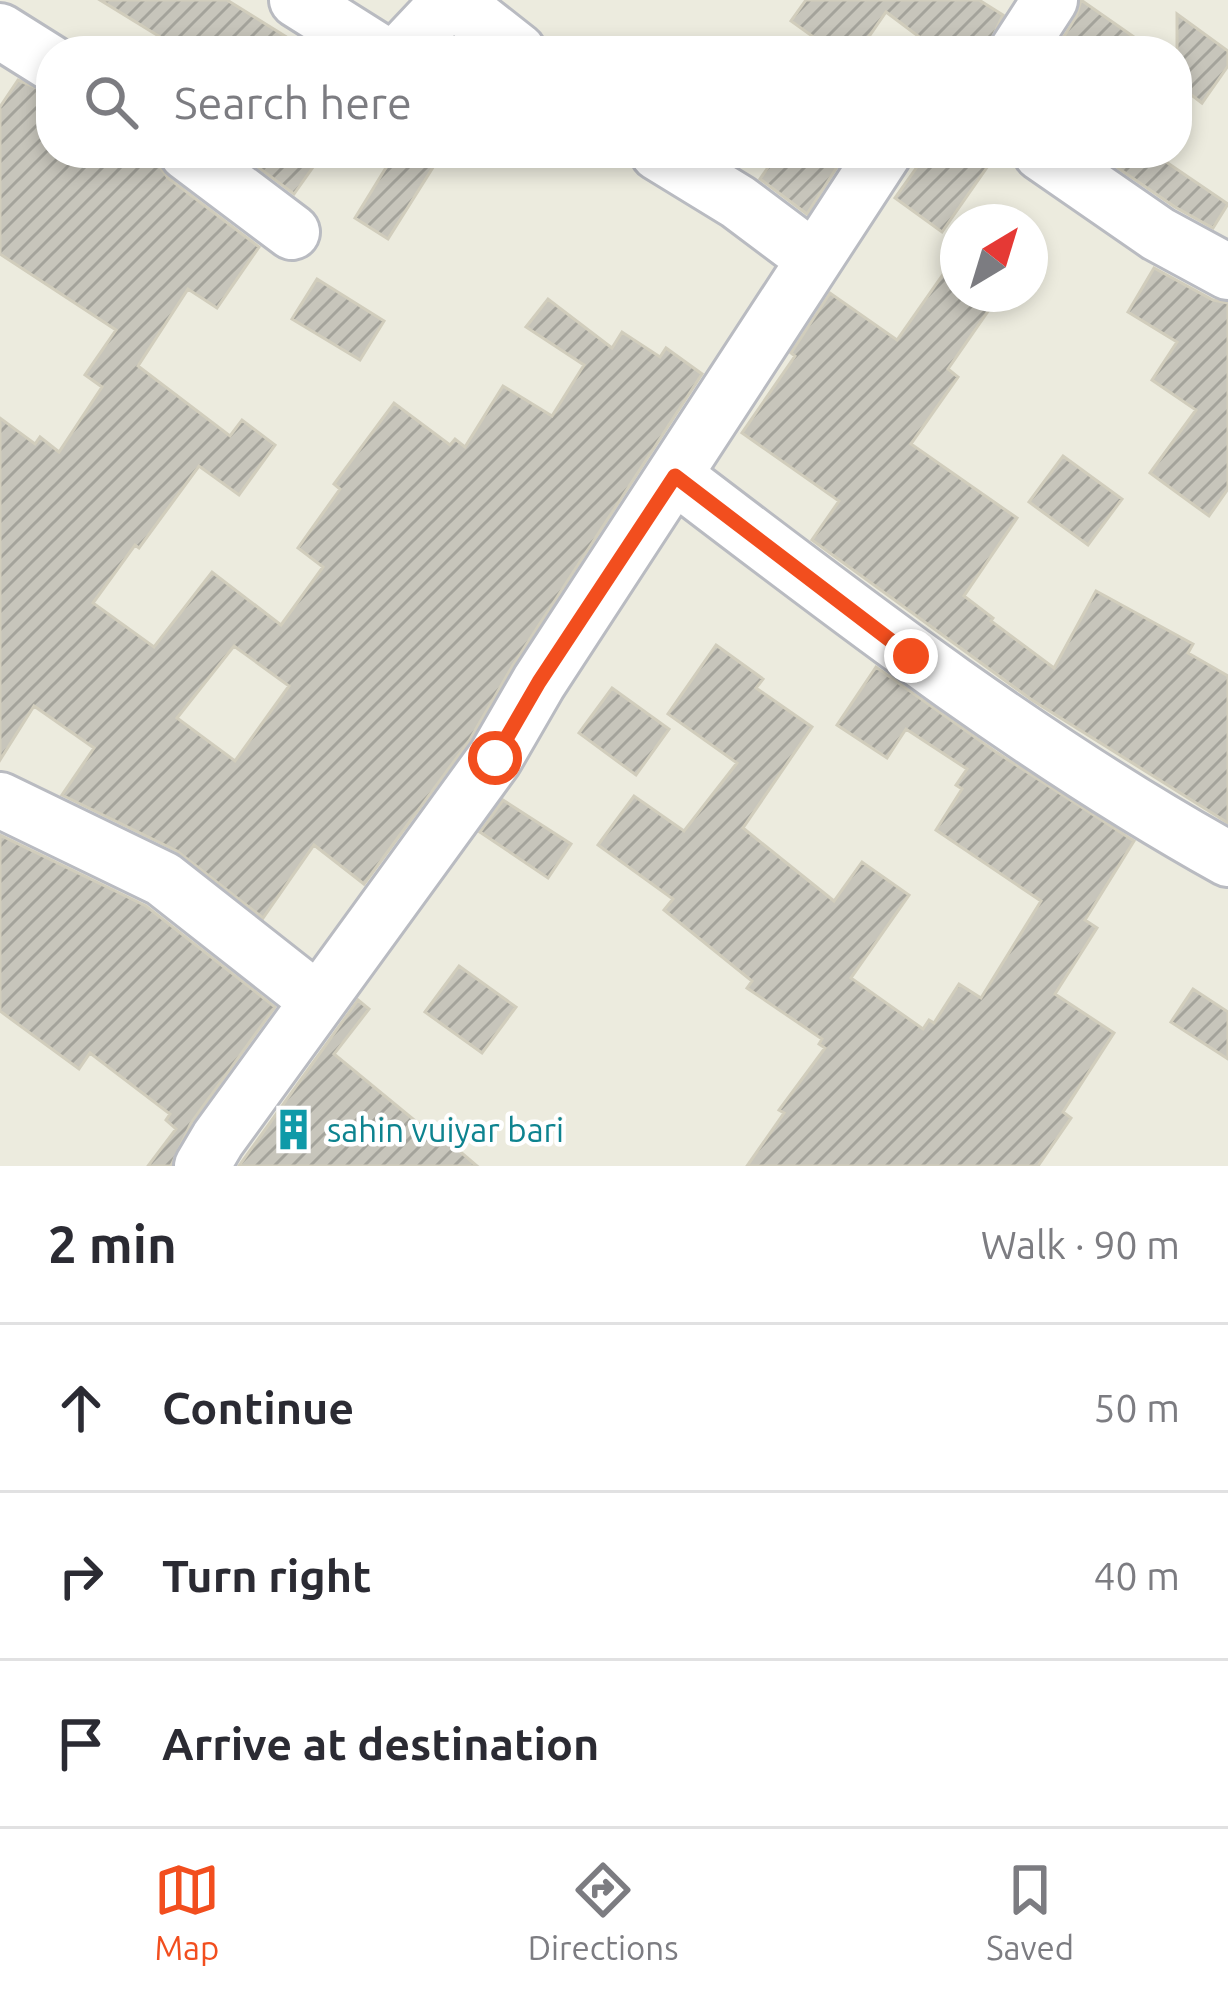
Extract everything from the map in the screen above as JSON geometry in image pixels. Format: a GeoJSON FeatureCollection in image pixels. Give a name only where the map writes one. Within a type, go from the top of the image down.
{"type":"FeatureCollection","features":[{"type":"Feature","properties":{"kind":"street"},"geometry":{"type":"LineString","coordinates":[[297,0],[354,36]]}},
{"type":"Feature","properties":{"kind":"street"},"geometry":{"type":"LineString","coordinates":[[416,36],[451,0],[498,36]]}},
{"type":"Feature","properties":{"kind":"street"},"geometry":{"type":"LineString","coordinates":[[1027,36],[1050,0]]}},
{"type":"Feature","properties":{"kind":"street"},"geometry":{"type":"LineString","coordinates":[[0,32],[36,54]]}},
{"type":"Feature","properties":{"kind":"street"},"geometry":{"type":"LineString","coordinates":[[207,168],[292,232]]}},
{"type":"Feature","properties":{"kind":"street"},"geometry":{"type":"LineString","coordinates":[[682,168],[738,202],[814,259]]}},
{"type":"Feature","properties":{"kind":"street"},"geometry":{"type":"LineString","coordinates":[[223,1157],[318,1000],[495,758],[539,682],[874,168]]}},
{"type":"Feature","properties":{"kind":"street"},"geometry":{"type":"LineString","coordinates":[[1062,168],[1158,235],[1228,272]]}},
{"type":"Feature","properties":{"kind":"street"},"geometry":{"type":"LineString","coordinates":[[675,476],[911,656],[1173,829],[1228,859]]}},
{"type":"Feature","properties":{"kind":"street"},"geometry":{"type":"LineString","coordinates":[[0,800],[163,879],[318,1000]]}},
{"type":"Feature","properties":{"kind":"building"},"geometry":{"type":"Polygon","coordinates":[[[100,0],[227,0],[285,36],[159,36],[100,0]]]}},
{"type":"Feature","properties":{"kind":"building"},"geometry":{"type":"Polygon","coordinates":[[[806,0],[979,0],[1003,15],[993,36],[918,36],[886,12],[869,36],[812,36],[791,21],[806,0]]]}},
{"type":"Feature","properties":{"kind":"building"},"geometry":{"type":"Polygon","coordinates":[[[1081,0],[1133,36],[1064,36],[1081,0]]]}},
{"type":"Feature","properties":{"kind":"building"},"geometry":{"type":"Polygon","coordinates":[[[1177,14],[1228,51],[1228,66],[1202,103],[1192,95],[1192,36],[1177,36],[1177,14]]]}},
{"type":"Feature","properties":{"kind":"building"},"geometry":{"type":"Polygon","coordinates":[[[18,80],[36,88],[36,168],[160,168],[259,247],[217,308],[188,289],[138,366],[230,436],[242,420],[275,445],[239,495],[199,466],[93,603],[154,647],[212,572],[281,625],[323,567],[298,548],[340,489],[334,484],[394,403],[450,445],[455,439],[465,447],[503,386],[552,416],[584,365],[526,327],[548,299],[612,348],[622,332],[660,357],[666,348],[702,374],[469,741],[364,884],[314,845],[263,918],[177,851],[62,795],[94,748],[34,706],[0,760],[0,418],[35,444],[40,437],[59,452],[102,387],[85,375],[116,330],[0,254],[0,107],[18,80]],[[234,646],[177,718],[235,761],[289,686],[234,646]]]}},
{"type":"Feature","properties":{"kind":"building"},"geometry":{"type":"Polygon","coordinates":[[[259,168],[312,168],[294,194],[259,168]]]}},
{"type":"Feature","properties":{"kind":"building"},"geometry":{"type":"Polygon","coordinates":[[[386,168],[433,168],[388,239],[355,218],[386,168]]]}},
{"type":"Feature","properties":{"kind":"building"},"geometry":{"type":"Polygon","coordinates":[[[768,168],[836,168],[807,214],[760,179],[768,168]]]}},
{"type":"Feature","properties":{"kind":"building"},"geometry":{"type":"Polygon","coordinates":[[[916,168],[987,168],[961,204],[940,204],[940,231],[895,198],[916,168]]]}},
{"type":"Feature","properties":{"kind":"building"},"geometry":{"type":"Polygon","coordinates":[[[1118,168],[1175,168],[1228,204],[1213,228],[1118,168]]]}},
{"type":"Feature","properties":{"kind":"building"},"geometry":{"type":"Polygon","coordinates":[[[1154,268],[1213,300],[1228,303],[1228,489],[1209,516],[1150,473],[1196,410],[1152,380],[1177,342],[1128,312],[1154,268]]]}},
{"type":"Feature","properties":{"kind":"building"},"geometry":{"type":"Polygon","coordinates":[[[317,279],[384,321],[360,360],[292,319],[317,279]]]}},
{"type":"Feature","properties":{"kind":"building"},"geometry":{"type":"Polygon","coordinates":[[[940,279],[940,312],[988,312],[948,369],[958,377],[911,444],[1017,518],[964,596],[1054,668],[1096,591],[1193,644],[1188,653],[1228,676],[1228,823],[1032,700],[812,540],[839,501],[742,433],[795,356],[791,353],[830,293],[897,340],[940,279]]]}},
{"type":"Feature","properties":{"kind":"building"},"geometry":{"type":"Polygon","coordinates":[[[1063,456],[1122,499],[1088,545],[1029,502],[1063,456]]]}},
{"type":"Feature","properties":{"kind":"building"},"geometry":{"type":"Polygon","coordinates":[[[716,645],[763,679],[756,688],[812,727],[743,828],[834,901],[862,862],[909,895],[851,978],[923,1029],[929,1020],[934,1023],[959,984],[981,998],[1041,901],[936,830],[962,789],[956,785],[967,769],[906,729],[887,758],[837,725],[876,667],[1134,841],[1085,920],[1097,928],[1055,994],[1114,1033],[1063,1112],[1071,1118],[1038,1166],[747,1166],[784,1113],[779,1110],[825,1048],[819,1044],[822,1039],[747,988],[752,981],[664,910],[673,899],[598,845],[634,796],[684,831],[737,763],[668,714],[716,645]]]}},
{"type":"Feature","properties":{"kind":"building"},"geometry":{"type":"Polygon","coordinates":[[[612,688],[669,729],[636,775],[579,733],[612,688]]]}},
{"type":"Feature","properties":{"kind":"building"},"geometry":{"type":"Polygon","coordinates":[[[503,800],[571,844],[548,878],[480,832],[503,800]]]}},
{"type":"Feature","properties":{"kind":"building"},"geometry":{"type":"Polygon","coordinates":[[[0,835],[146,906],[275,1007],[191,1123],[171,1166],[148,1166],[176,1129],[166,1120],[170,1114],[90,1053],[79,1069],[0,1011],[0,835]]]}},
{"type":"Feature","properties":{"kind":"building"},"geometry":{"type":"Polygon","coordinates":[[[459,966],[516,1007],[482,1053],[425,1012],[459,966]]]}},
{"type":"Feature","properties":{"kind":"building"},"geometry":{"type":"Polygon","coordinates":[[[1193,989],[1228,1012],[1228,1059],[1171,1022],[1193,989]]]}},
{"type":"Feature","properties":{"kind":"building"},"geometry":{"type":"Polygon","coordinates":[[[358,1000],[369,1009],[334,1054],[477,1166],[239,1166],[358,1000]]]}},
{"type":"Feature","properties":{"kind":"place","name":"sahin vuiyar bari"},"geometry":{"type":"Point","coordinates":[293,1129]}},
{"type":"Feature","properties":{"kind":"route"},"geometry":{"type":"LineString","coordinates":[[495,758],[539,682],[675,476],[911,656]]}}]}
